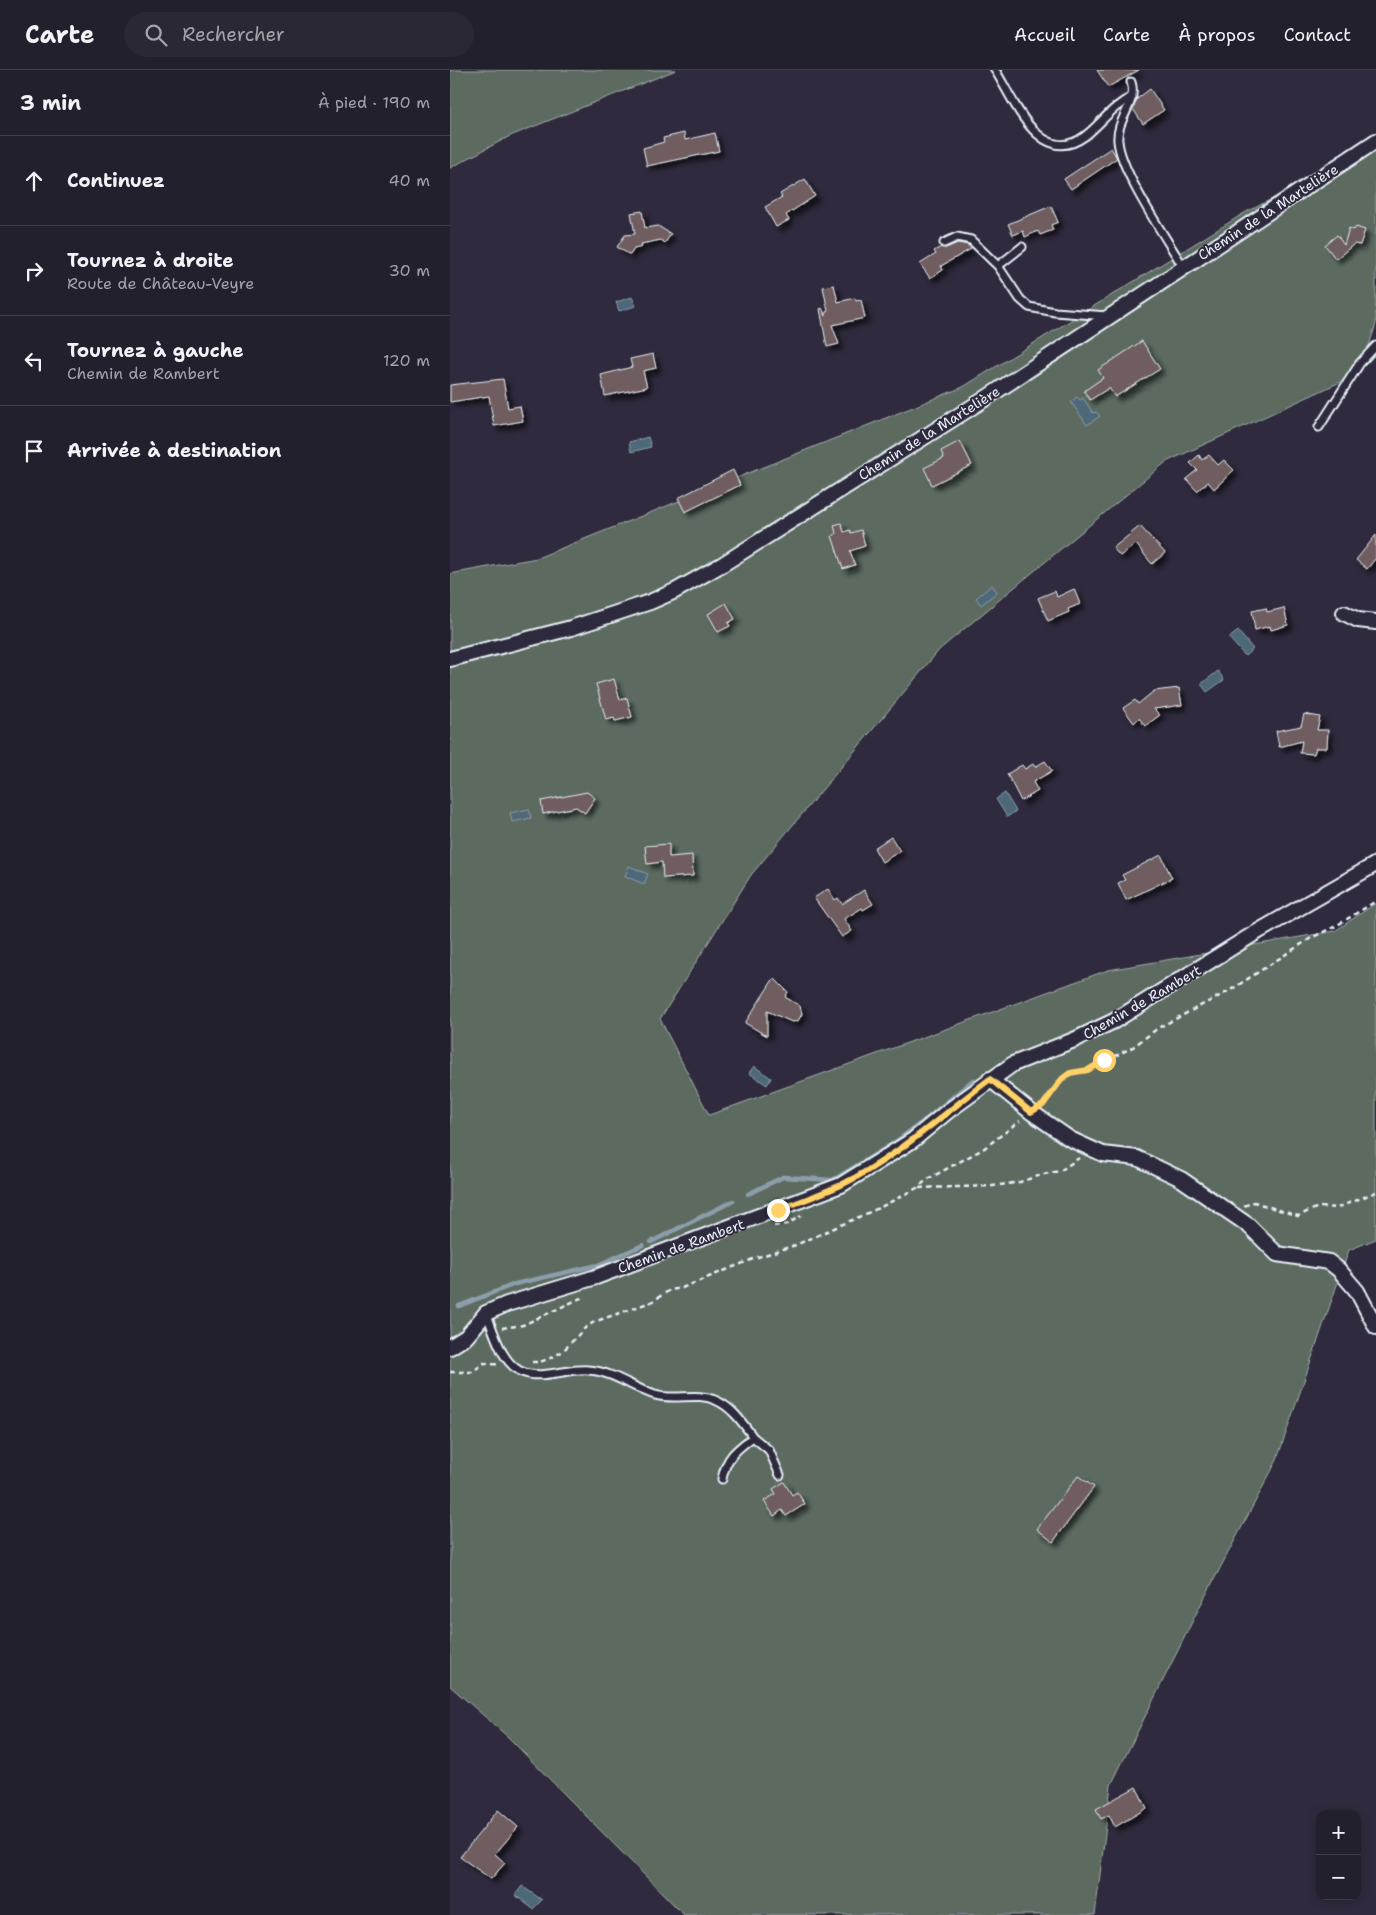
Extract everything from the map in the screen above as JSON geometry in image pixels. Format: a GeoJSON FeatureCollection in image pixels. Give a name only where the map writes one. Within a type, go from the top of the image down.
{"type":"FeatureCollection","features":[{"type":"Feature","properties":{"kind":"street","name":"Chemin de la Martelière"},"geometry":{"type":"LineString","coordinates":[[450,659],[571,628],[675,591],[980,402],[1376,141]]}},
{"type":"Feature","properties":{"kind":"street"},"geometry":{"type":"LineString","coordinates":[[1344,613],[1358,620],[1376,622]]}},
{"type":"Feature","properties":{"kind":"street","name":"Chemin de Rambert"},"geometry":{"type":"LineString","coordinates":[[450,1347],[466,1337],[486,1314],[508,1304],[596,1277],[841,1184],[913,1140],[990,1079],[1013,1064],[1074,1040],[1114,1021],[1252,935],[1376,864]]}},
{"type":"Feature","properties":{"kind":"street"},"geometry":{"type":"LineString","coordinates":[[990,1079],[1031,1112],[1070,1139],[1103,1154],[1137,1158],[1181,1179],[1248,1225],[1277,1254],[1329,1262],[1339,1270],[1357,1291],[1376,1327]]}},
{"type":"Feature","properties":{"kind":"lane"},"geometry":{"type":"LineString","coordinates":[[995,70],[1037,136],[1056,145],[1073,142],[1084,136],[1119,103],[1132,97]]}},
{"type":"Feature","properties":{"kind":"lane"},"geometry":{"type":"LineString","coordinates":[[1131,82],[1132,97],[1118,131],[1120,149],[1130,176],[1184,268]]}},
{"type":"Feature","properties":{"kind":"lane"},"geometry":{"type":"LineString","coordinates":[[944,243],[957,237],[971,240],[998,266],[1020,299],[1029,307],[1055,312],[1110,317]]}},
{"type":"Feature","properties":{"kind":"lane"},"geometry":{"type":"LineString","coordinates":[[998,266],[1022,248]]}},
{"type":"Feature","properties":{"kind":"lane"},"geometry":{"type":"LineString","coordinates":[[1319,427],[1360,363],[1376,346]]}},
{"type":"Feature","properties":{"kind":"lane"},"geometry":{"type":"LineString","coordinates":[[486,1314],[500,1348],[511,1364],[531,1374],[589,1370],[656,1395],[670,1398],[702,1396],[715,1400],[739,1418],[753,1437],[769,1450],[780,1475]]}},
{"type":"Feature","properties":{"kind":"lane"},"geometry":{"type":"LineString","coordinates":[[722,1478],[725,1463],[736,1450],[753,1437]]}},
{"type":"Feature","properties":{"kind":"path"},"geometry":{"type":"LineString","coordinates":[[450,1372],[472,1372],[484,1363],[499,1366],[517,1362],[540,1362],[563,1351],[584,1328],[594,1322],[650,1302],[670,1290],[682,1288],[758,1257],[796,1245],[879,1208],[983,1149],[1043,1105],[1062,1079],[1070,1073],[1088,1070],[1133,1047],[1158,1028],[1229,990],[1311,938],[1336,926],[1376,901]]}},
{"type":"Feature","properties":{"kind":"path"},"geometry":{"type":"LineString","coordinates":[[917,1188],[993,1186],[1020,1182],[1060,1171],[1092,1149]]}},
{"type":"Feature","properties":{"kind":"path"},"geometry":{"type":"LineString","coordinates":[[1228,1212],[1254,1202],[1298,1216],[1318,1207],[1337,1208],[1376,1192]]}},
{"type":"Feature","properties":{"kind":"green space"},"geometry":{"type":"Polygon","coordinates":[[[450,70],[676,70],[510,136],[450,168],[450,70]]]}},
{"type":"Feature","properties":{"kind":"green space"},"geometry":{"type":"Polygon","coordinates":[[[1376,147],[1376,324],[1360,373],[1166,462],[940,649],[751,875],[660,1019],[709,1115],[1108,970],[1335,931],[1376,903],[1376,1239],[1349,1250],[1276,1462],[1198,1610],[1111,1785],[1095,1915],[684,1915],[508,1737],[450,1686],[450,574],[537,558],[963,387],[1246,212],[1376,147]]]}},
{"type":"Feature","properties":{"kind":"water"},"geometry":{"type":"Polygon","coordinates":[[[632,297],[636,306],[619,311],[616,302],[632,297]]]}},
{"type":"Feature","properties":{"kind":"water"},"geometry":{"type":"Polygon","coordinates":[[[1077,397],[1080,400],[1083,398],[1093,413],[1096,412],[1100,416],[1087,425],[1071,402],[1077,397]]]}},
{"type":"Feature","properties":{"kind":"water"},"geometry":{"type":"Polygon","coordinates":[[[648,437],[651,447],[631,452],[629,442],[648,437]]]}},
{"type":"Feature","properties":{"kind":"water"},"geometry":{"type":"Polygon","coordinates":[[[992,585],[997,592],[981,605],[976,598],[992,585]]]}},
{"type":"Feature","properties":{"kind":"water"},"geometry":{"type":"Polygon","coordinates":[[[1238,631],[1253,649],[1245,656],[1229,638],[1238,631]]]}},
{"type":"Feature","properties":{"kind":"water"},"geometry":{"type":"Polygon","coordinates":[[[1218,671],[1224,680],[1207,692],[1201,684],[1218,671]]]}},
{"type":"Feature","properties":{"kind":"water"},"geometry":{"type":"Polygon","coordinates":[[[1005,793],[1016,811],[1007,817],[996,799],[1005,793]]]}},
{"type":"Feature","properties":{"kind":"water"},"geometry":{"type":"Polygon","coordinates":[[[529,809],[531,818],[512,822],[510,813],[529,809]]]}},
{"type":"Feature","properties":{"kind":"water"},"geometry":{"type":"Polygon","coordinates":[[[629,866],[648,874],[644,884],[625,876],[629,866]]]}},
{"type":"Feature","properties":{"kind":"water"},"geometry":{"type":"Polygon","coordinates":[[[754,1066],[771,1078],[767,1085],[749,1073],[754,1066]]]}},
{"type":"Feature","properties":{"kind":"water"},"geometry":{"type":"Polygon","coordinates":[[[522,1886],[542,1900],[533,1909],[515,1895],[522,1886]]]}},
{"type":"Feature","properties":{"kind":"building"},"geometry":{"type":"Polygon","coordinates":[[[1097,70],[1139,70],[1108,87],[1097,70]]]}},
{"type":"Feature","properties":{"kind":"building"},"geometry":{"type":"Polygon","coordinates":[[[1150,89],[1164,110],[1143,124],[1133,109],[1137,99],[1150,89]]]}},
{"type":"Feature","properties":{"kind":"building"},"geometry":{"type":"Polygon","coordinates":[[[684,133],[685,140],[715,133],[719,151],[647,166],[643,148],[664,142],[663,138],[684,133]]]}},
{"type":"Feature","properties":{"kind":"building"},"geometry":{"type":"Polygon","coordinates":[[[1111,148],[1117,158],[1071,189],[1064,179],[1111,148]]]}},
{"type":"Feature","properties":{"kind":"building"},"geometry":{"type":"Polygon","coordinates":[[[805,179],[815,196],[786,215],[789,220],[776,227],[765,207],[782,197],[780,194],[805,179]]]}},
{"type":"Feature","properties":{"kind":"building"},"geometry":{"type":"Polygon","coordinates":[[[1051,206],[1058,222],[1051,225],[1053,230],[1040,235],[1038,231],[1025,237],[1023,231],[1013,235],[1008,224],[1051,206]]]}},
{"type":"Feature","properties":{"kind":"building"},"geometry":{"type":"Polygon","coordinates":[[[642,211],[645,228],[658,226],[671,234],[665,243],[661,240],[641,244],[642,247],[634,249],[630,255],[617,247],[625,235],[635,234],[631,213],[642,211]]]}},
{"type":"Feature","properties":{"kind":"building"},"geometry":{"type":"Polygon","coordinates":[[[1356,227],[1365,230],[1360,245],[1354,244],[1336,259],[1325,245],[1337,235],[1344,245],[1349,228],[1354,230],[1356,227]]]}},
{"type":"Feature","properties":{"kind":"building"},"geometry":{"type":"Polygon","coordinates":[[[958,243],[968,245],[971,249],[941,266],[943,270],[930,278],[920,264],[936,254],[934,251],[941,247],[946,248],[958,243]]]}},
{"type":"Feature","properties":{"kind":"building"},"geometry":{"type":"Polygon","coordinates":[[[834,285],[838,302],[855,298],[856,301],[861,300],[865,318],[832,325],[839,344],[827,347],[820,309],[822,308],[826,316],[828,311],[823,287],[834,285]]]}},
{"type":"Feature","properties":{"kind":"building"},"geometry":{"type":"Polygon","coordinates":[[[1142,341],[1160,369],[1115,397],[1109,388],[1090,400],[1084,391],[1103,378],[1098,370],[1142,341]]]}},
{"type":"Feature","properties":{"kind":"building"},"geometry":{"type":"Polygon","coordinates":[[[653,354],[656,368],[643,371],[647,387],[605,396],[601,375],[632,367],[630,359],[653,354]]]}},
{"type":"Feature","properties":{"kind":"building"},"geometry":{"type":"Polygon","coordinates":[[[503,379],[508,408],[520,406],[523,421],[494,426],[489,396],[450,402],[450,385],[503,379]]]}},
{"type":"Feature","properties":{"kind":"building"},"geometry":{"type":"Polygon","coordinates":[[[960,441],[972,465],[932,485],[924,468],[944,458],[941,451],[960,441]]]}},
{"type":"Feature","properties":{"kind":"building"},"geometry":{"type":"Polygon","coordinates":[[[1199,455],[1202,460],[1209,455],[1218,465],[1224,460],[1234,470],[1214,489],[1208,482],[1197,491],[1186,479],[1197,470],[1190,463],[1199,455]]]}},
{"type":"Feature","properties":{"kind":"building"},"geometry":{"type":"Polygon","coordinates":[[[733,470],[740,485],[685,512],[678,498],[733,470]]]}},
{"type":"Feature","properties":{"kind":"building"},"geometry":{"type":"Polygon","coordinates":[[[841,523],[844,532],[850,530],[851,533],[861,530],[865,546],[850,551],[855,565],[843,569],[832,536],[836,534],[834,525],[841,523]]]}},
{"type":"Feature","properties":{"kind":"building"},"geometry":{"type":"Polygon","coordinates":[[[1140,526],[1165,553],[1152,564],[1136,544],[1120,556],[1113,548],[1140,526]]]}},
{"type":"Feature","properties":{"kind":"building"},"geometry":{"type":"Polygon","coordinates":[[[1376,535],[1376,558],[1367,569],[1356,560],[1376,535]]]}},
{"type":"Feature","properties":{"kind":"building"},"geometry":{"type":"Polygon","coordinates":[[[1074,589],[1080,604],[1068,609],[1069,612],[1048,621],[1038,598],[1055,591],[1057,597],[1074,589]]]}},
{"type":"Feature","properties":{"kind":"building"},"geometry":{"type":"Polygon","coordinates":[[[726,603],[735,619],[728,623],[730,626],[718,632],[708,614],[726,603]]]}},
{"type":"Feature","properties":{"kind":"building"},"geometry":{"type":"Polygon","coordinates":[[[1266,608],[1267,612],[1284,608],[1288,625],[1271,630],[1270,626],[1255,630],[1252,611],[1266,608]]]}},
{"type":"Feature","properties":{"kind":"building"},"geometry":{"type":"Polygon","coordinates":[[[614,679],[620,700],[627,698],[632,717],[615,721],[614,718],[606,720],[596,684],[614,679]]]}},
{"type":"Feature","properties":{"kind":"building"},"geometry":{"type":"Polygon","coordinates":[[[1179,688],[1182,705],[1154,709],[1160,715],[1145,726],[1139,718],[1134,723],[1123,708],[1135,700],[1138,704],[1154,691],[1179,688]]]}},
{"type":"Feature","properties":{"kind":"building"},"geometry":{"type":"Polygon","coordinates":[[[1304,714],[1320,717],[1317,730],[1328,730],[1327,748],[1316,748],[1314,754],[1300,753],[1302,741],[1279,747],[1276,731],[1301,726],[1304,714]]]}},
{"type":"Feature","properties":{"kind":"building"},"geometry":{"type":"Polygon","coordinates":[[[1045,761],[1052,771],[1033,782],[1038,791],[1021,801],[1007,774],[1022,765],[1025,769],[1033,764],[1035,767],[1045,761]]]}},
{"type":"Feature","properties":{"kind":"building"},"geometry":{"type":"Polygon","coordinates":[[[587,792],[595,798],[585,813],[576,807],[543,814],[541,801],[587,792]]]}},
{"type":"Feature","properties":{"kind":"building"},"geometry":{"type":"Polygon","coordinates":[[[891,837],[900,851],[882,862],[874,848],[891,837]]]}},
{"type":"Feature","properties":{"kind":"building"},"geometry":{"type":"Polygon","coordinates":[[[669,844],[669,857],[692,855],[693,876],[663,878],[662,862],[647,864],[645,846],[669,844]]]}},
{"type":"Feature","properties":{"kind":"building"},"geometry":{"type":"Polygon","coordinates":[[[1161,855],[1172,878],[1126,900],[1118,883],[1125,880],[1122,875],[1161,855]]]}},
{"type":"Feature","properties":{"kind":"building"},"geometry":{"type":"Polygon","coordinates":[[[828,889],[835,900],[838,898],[842,904],[864,890],[873,904],[863,910],[862,908],[844,919],[852,931],[842,937],[814,898],[828,889]]]}},
{"type":"Feature","properties":{"kind":"building"},"geometry":{"type":"Polygon","coordinates":[[[774,978],[788,992],[785,997],[800,1006],[802,1014],[798,1021],[792,1022],[767,1011],[767,1036],[745,1023],[774,978]]]}},
{"type":"Feature","properties":{"kind":"building"},"geometry":{"type":"Polygon","coordinates":[[[1078,1476],[1094,1487],[1053,1542],[1037,1529],[1078,1476]]]}},
{"type":"Feature","properties":{"kind":"building"},"geometry":{"type":"Polygon","coordinates":[[[784,1482],[792,1495],[797,1492],[805,1504],[786,1516],[782,1510],[774,1516],[764,1501],[776,1494],[773,1489],[784,1482]]]}},
{"type":"Feature","properties":{"kind":"building"},"geometry":{"type":"Polygon","coordinates":[[[1136,1787],[1147,1808],[1115,1827],[1109,1815],[1101,1819],[1096,1809],[1136,1787]]]}},
{"type":"Feature","properties":{"kind":"building"},"geometry":{"type":"Polygon","coordinates":[[[498,1810],[518,1827],[495,1854],[505,1863],[491,1879],[460,1857],[498,1810]]]}},
{"type":"Feature","properties":{"kind":"waterway"},"geometry":{"type":"LineString","coordinates":[[748,1194],[783,1177],[833,1180],[891,1145],[929,1117],[973,1080]]}},
{"type":"Feature","properties":{"kind":"waterway"},"geometry":{"type":"LineString","coordinates":[[651,1242],[733,1201]]}},
{"type":"Feature","properties":{"kind":"waterway"},"geometry":{"type":"LineString","coordinates":[[459,1306],[515,1284],[598,1265],[643,1245]]}},
{"type":"Feature","properties":{"kind":"route"},"geometry":{"type":"LineString","coordinates":[[778,1210],[841,1184],[878,1164],[913,1140],[990,1079],[1031,1112],[1043,1105],[1062,1079],[1070,1073],[1088,1070],[1104,1060]]}}]}
